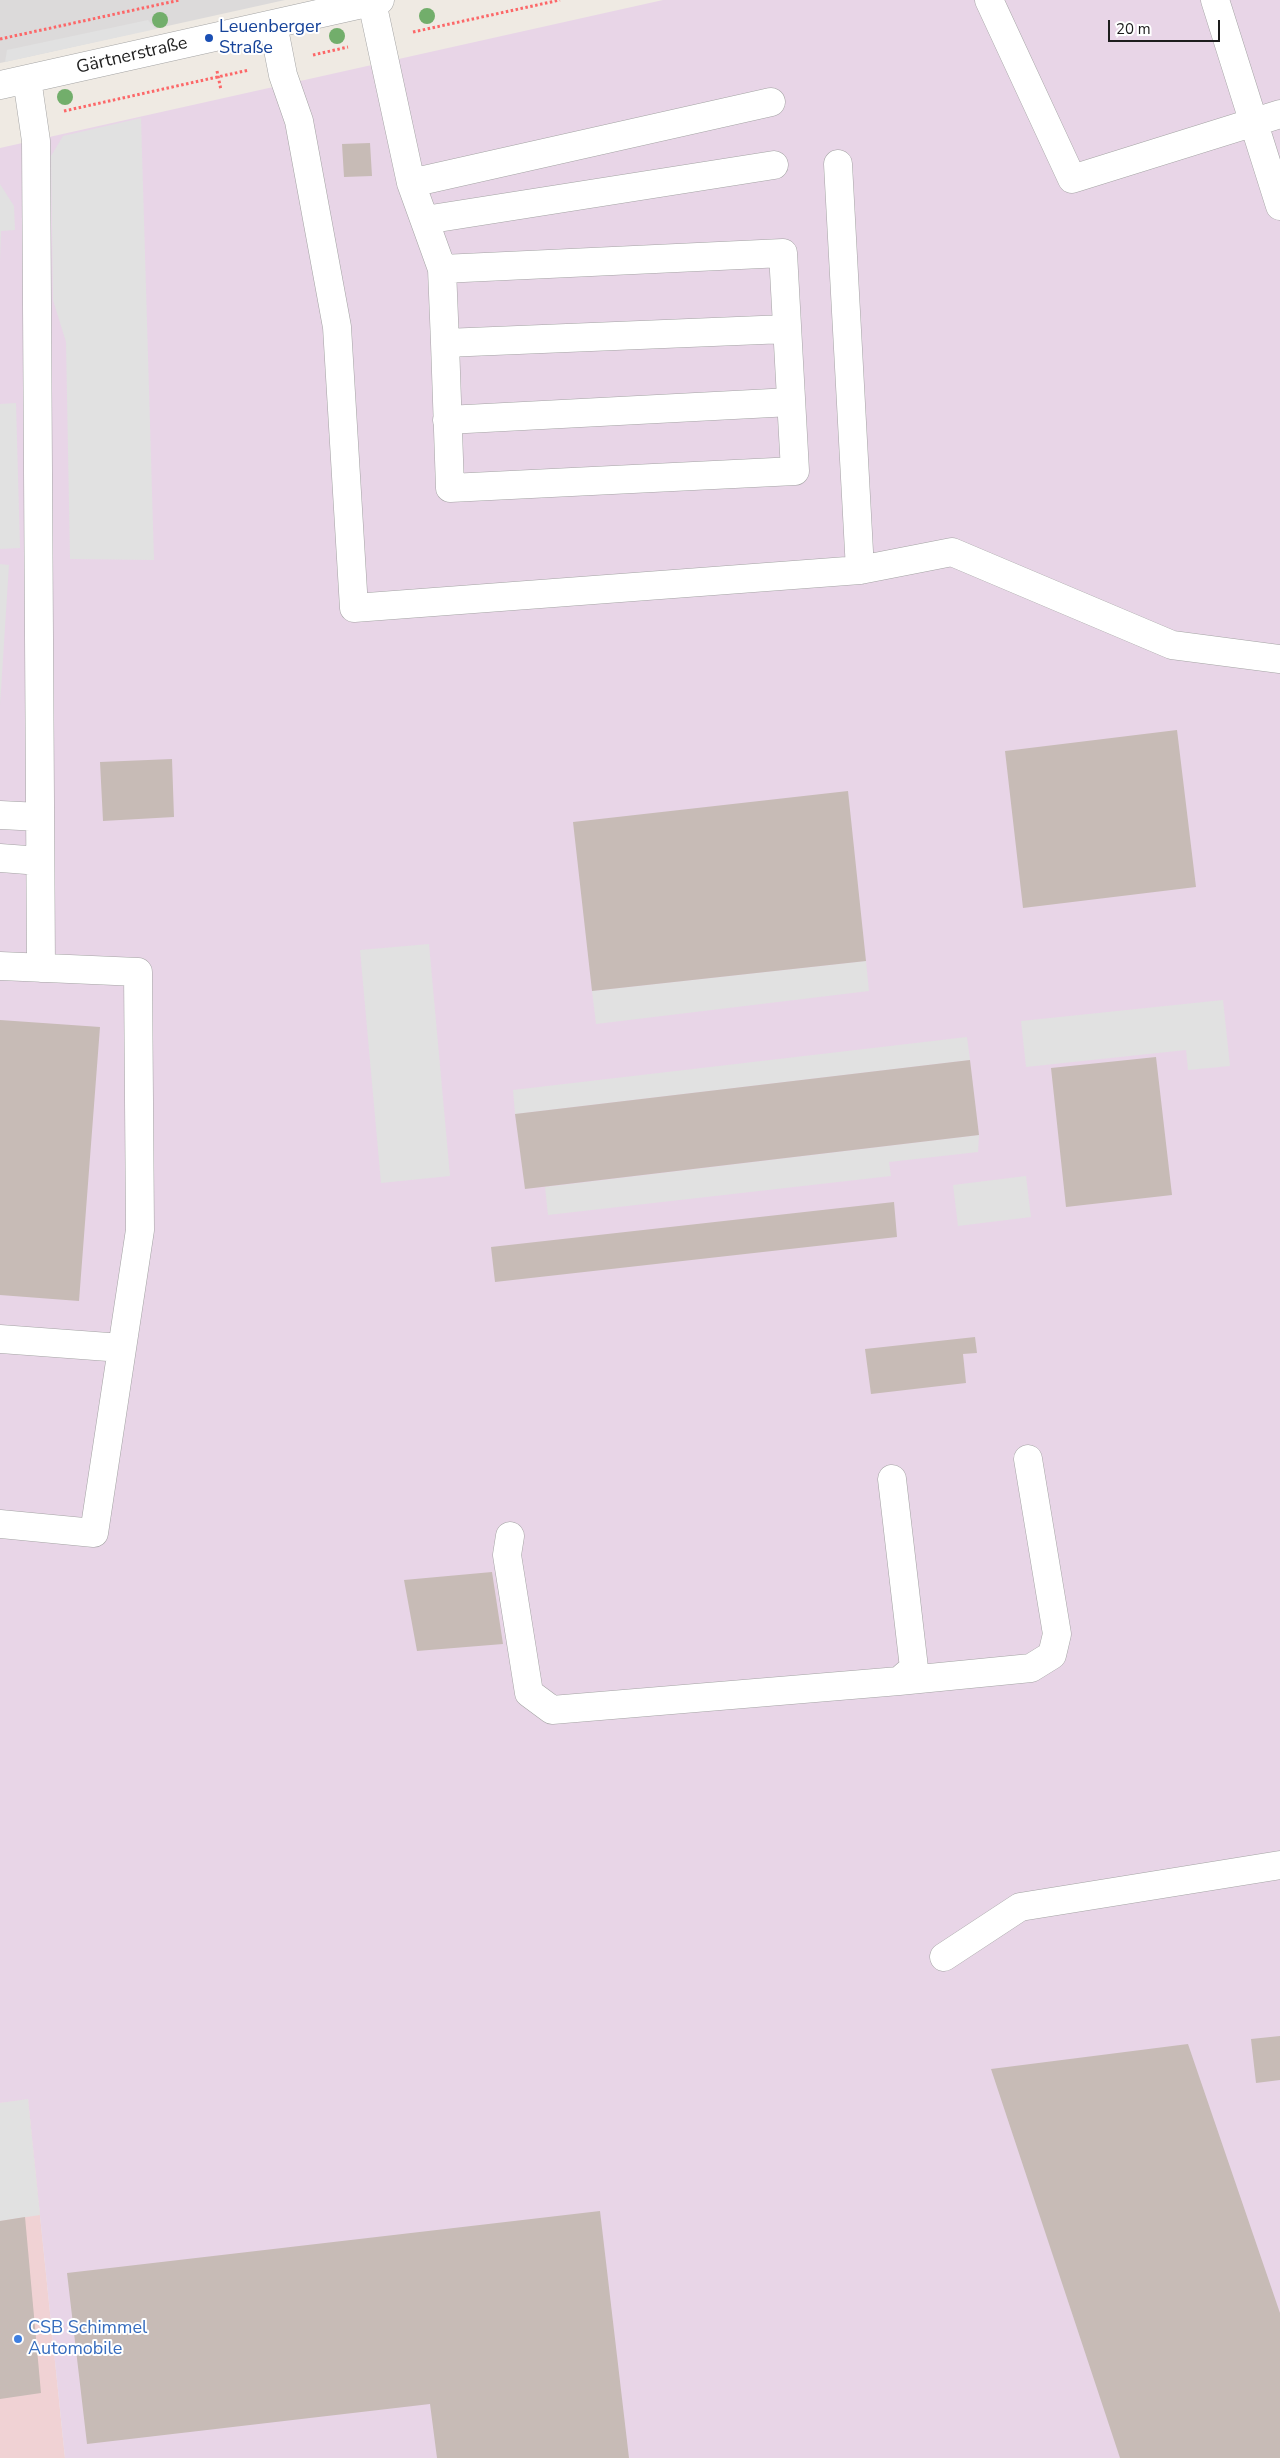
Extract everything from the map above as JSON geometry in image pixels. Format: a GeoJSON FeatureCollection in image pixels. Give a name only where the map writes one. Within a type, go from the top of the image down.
{"type":"FeatureCollection","features":[{"type":"Feature","properties":{"kind":"street"},"geometry":{"type":"LineString","coordinates":[[990,0],[1072,180],[1280,114]]}},
{"type":"Feature","properties":{"kind":"street"},"geometry":{"type":"LineString","coordinates":[[1215,0],[1280,206]]}},
{"type":"Feature","properties":{"kind":"street"},"geometry":{"type":"LineString","coordinates":[[376,1],[411,182],[442,269],[450,488],[795,471],[783,253],[442,269]]}},
{"type":"Feature","properties":{"kind":"street","name":"Gärtnerstraße"},"geometry":{"type":"LineString","coordinates":[[0,85],[376,1]]}},
{"type":"Feature","properties":{"kind":"street"},"geometry":{"type":"LineString","coordinates":[[273,24],[283,74],[299,121],[337,327],[354,608],[860,570],[952,552],[1172,645],[1280,659]]}},
{"type":"Feature","properties":{"kind":"street"},"geometry":{"type":"LineString","coordinates":[[27,79],[36,141],[40,968]]}},
{"type":"Feature","properties":{"kind":"street"},"geometry":{"type":"LineString","coordinates":[[411,182],[770,102]]}},
{"type":"Feature","properties":{"kind":"street"},"geometry":{"type":"LineString","coordinates":[[838,164],[860,570]]}},
{"type":"Feature","properties":{"kind":"street"},"geometry":{"type":"LineString","coordinates":[[425,220],[774,166]]}},
{"type":"Feature","properties":{"kind":"street"},"geometry":{"type":"LineString","coordinates":[[445,343],[786,329]]}},
{"type":"Feature","properties":{"kind":"street"},"geometry":{"type":"LineString","coordinates":[[447,420],[791,402]]}},
{"type":"Feature","properties":{"kind":"street"},"geometry":{"type":"LineString","coordinates":[[0,815],[40,817]]}},
{"type":"Feature","properties":{"kind":"street"},"geometry":{"type":"LineString","coordinates":[[0,858],[40,861]]}},
{"type":"Feature","properties":{"kind":"street"},"geometry":{"type":"LineString","coordinates":[[0,966],[138,972],[140,1230],[94,1533],[0,1524]]}},
{"type":"Feature","properties":{"kind":"street"},"geometry":{"type":"LineString","coordinates":[[0,1339],[122,1348]]}},
{"type":"Feature","properties":{"kind":"street"},"geometry":{"type":"LineString","coordinates":[[510,1536],[507,1555],[529,1693],[552,1710],[1031,1668],[1052,1654],[1057,1634],[1028,1459]]}},
{"type":"Feature","properties":{"kind":"street"},"geometry":{"type":"LineString","coordinates":[[892,1479],[914,1668],[899,1681]]}},
{"type":"Feature","properties":{"kind":"street"},"geometry":{"type":"LineString","coordinates":[[944,1957],[1020,1907],[1280,1865]]}},
{"type":"Feature","properties":{"kind":"path"},"geometry":{"type":"LineString","coordinates":[[0,39],[180,0]]}},
{"type":"Feature","properties":{"kind":"path"},"geometry":{"type":"LineString","coordinates":[[215,66],[221,90]]}},
{"type":"Feature","properties":{"kind":"shaded area"},"geometry":{"type":"Polygon","coordinates":[[[0,0],[285,0],[0,63],[0,0]]]}},
{"type":"Feature","properties":{"kind":"shaded area"},"geometry":{"type":"Polygon","coordinates":[[[663,0],[1280,0],[1280,2458],[65,2458],[28,2100],[0,2103],[0,148],[663,0]]]}},
{"type":"Feature","properties":{"kind":"shaded area"},"geometry":{"type":"Polygon","coordinates":[[[148,20],[156,29],[5,62],[7,50],[148,20]]]}},
{"type":"Feature","properties":{"kind":"shaded area"},"geometry":{"type":"Polygon","coordinates":[[[141,118],[154,560],[70,559],[66,342],[53,300],[51,156],[63,136],[141,118]]]}},
{"type":"Feature","properties":{"kind":"shaded area"},"geometry":{"type":"Polygon","coordinates":[[[0,184],[14,206],[15,230],[1,231],[0,262],[0,184]]]}},
{"type":"Feature","properties":{"kind":"shaded area"},"geometry":{"type":"Polygon","coordinates":[[[16,403],[20,548],[0,549],[0,404],[16,403]]]}},
{"type":"Feature","properties":{"kind":"shaded area"},"geometry":{"type":"Polygon","coordinates":[[[0,564],[9,565],[0,705],[0,564]]]}},
{"type":"Feature","properties":{"kind":"shaded area"},"geometry":{"type":"Polygon","coordinates":[[[429,944],[450,1176],[381,1183],[360,950],[429,944]]]}},
{"type":"Feature","properties":{"kind":"shaded area"},"geometry":{"type":"Polygon","coordinates":[[[866,961],[869,991],[596,1024],[592,991],[866,961]]]}},
{"type":"Feature","properties":{"kind":"shaded area"},"geometry":{"type":"Polygon","coordinates":[[[1223,1000],[1230,1066],[1188,1070],[1186,1050],[1026,1067],[1021,1021],[1223,1000]]]}},
{"type":"Feature","properties":{"kind":"shaded area"},"geometry":{"type":"Polygon","coordinates":[[[967,1037],[970,1060],[515,1114],[513,1090],[967,1037]]]}},
{"type":"Feature","properties":{"kind":"shaded area"},"geometry":{"type":"Polygon","coordinates":[[[979,1135],[978,1152],[889,1162],[891,1176],[548,1215],[545,1187],[979,1135]]]}},
{"type":"Feature","properties":{"kind":"shaded area"},"geometry":{"type":"Polygon","coordinates":[[[1026,1176],[1031,1217],[958,1226],[953,1185],[1026,1176]]]}},
{"type":"Feature","properties":{"kind":"shaded area"},"geometry":{"type":"Polygon","coordinates":[[[28,2099],[65,2458],[0,2458],[0,2103],[28,2099]]]}},
{"type":"Feature","properties":{"kind":"shaded area"},"geometry":{"type":"Polygon","coordinates":[[[28,2099],[40,2215],[0,2221],[0,2103],[28,2099]]]}},
{"type":"Feature","properties":{"kind":"building"},"geometry":{"type":"Polygon","coordinates":[[[370,143],[372,176],[344,177],[342,144],[370,143]]]}},
{"type":"Feature","properties":{"kind":"building"},"geometry":{"type":"Polygon","coordinates":[[[1177,730],[1196,887],[1023,908],[1005,751],[1177,730]]]}},
{"type":"Feature","properties":{"kind":"building"},"geometry":{"type":"Polygon","coordinates":[[[172,759],[174,817],[103,821],[100,762],[172,759]]]}},
{"type":"Feature","properties":{"kind":"building"},"geometry":{"type":"Polygon","coordinates":[[[848,791],[866,961],[592,991],[573,822],[848,791]]]}},
{"type":"Feature","properties":{"kind":"building"},"geometry":{"type":"Polygon","coordinates":[[[0,1020],[100,1027],[79,1301],[0,1295],[0,1020]]]}},
{"type":"Feature","properties":{"kind":"building"},"geometry":{"type":"Polygon","coordinates":[[[1156,1057],[1172,1195],[1066,1207],[1051,1068],[1156,1057]]]}},
{"type":"Feature","properties":{"kind":"building"},"geometry":{"type":"Polygon","coordinates":[[[970,1060],[979,1135],[525,1189],[515,1114],[970,1060]]]}},
{"type":"Feature","properties":{"kind":"building"},"geometry":{"type":"Polygon","coordinates":[[[894,1202],[897,1237],[495,1282],[491,1247],[894,1202]]]}},
{"type":"Feature","properties":{"kind":"building"},"geometry":{"type":"Polygon","coordinates":[[[975,1337],[977,1353],[963,1354],[966,1383],[871,1394],[865,1349],[975,1337]]]}},
{"type":"Feature","properties":{"kind":"building"},"geometry":{"type":"Polygon","coordinates":[[[492,1572],[503,1644],[417,1651],[404,1580],[492,1572]]]}},
{"type":"Feature","properties":{"kind":"building"},"geometry":{"type":"Polygon","coordinates":[[[1280,2036],[1280,2080],[1256,2083],[1251,2039],[1280,2036]]]}},
{"type":"Feature","properties":{"kind":"building"},"geometry":{"type":"Polygon","coordinates":[[[1188,2044],[1280,2313],[1280,2458],[1120,2458],[991,2069],[1188,2044]]]}},
{"type":"Feature","properties":{"kind":"building"},"geometry":{"type":"Polygon","coordinates":[[[600,2211],[629,2458],[437,2458],[430,2404],[87,2444],[67,2273],[600,2211]]]}},
{"type":"Feature","properties":{"kind":"building","name":"CSB Schimmel Automobile"},"geometry":{"type":"Polygon","coordinates":[[[25,2217],[41,2393],[0,2399],[0,2221],[25,2217]]]}},
{"type":"Feature","properties":{"kind":"place","name":"Leuenberger Straße"},"geometry":{"type":"Point","coordinates":[209,38]}},
{"type":"Feature","properties":{"kind":"place","name":"CSB Schimmel Automobile"},"geometry":{"type":"Point","coordinates":[18,2339]}}]}
